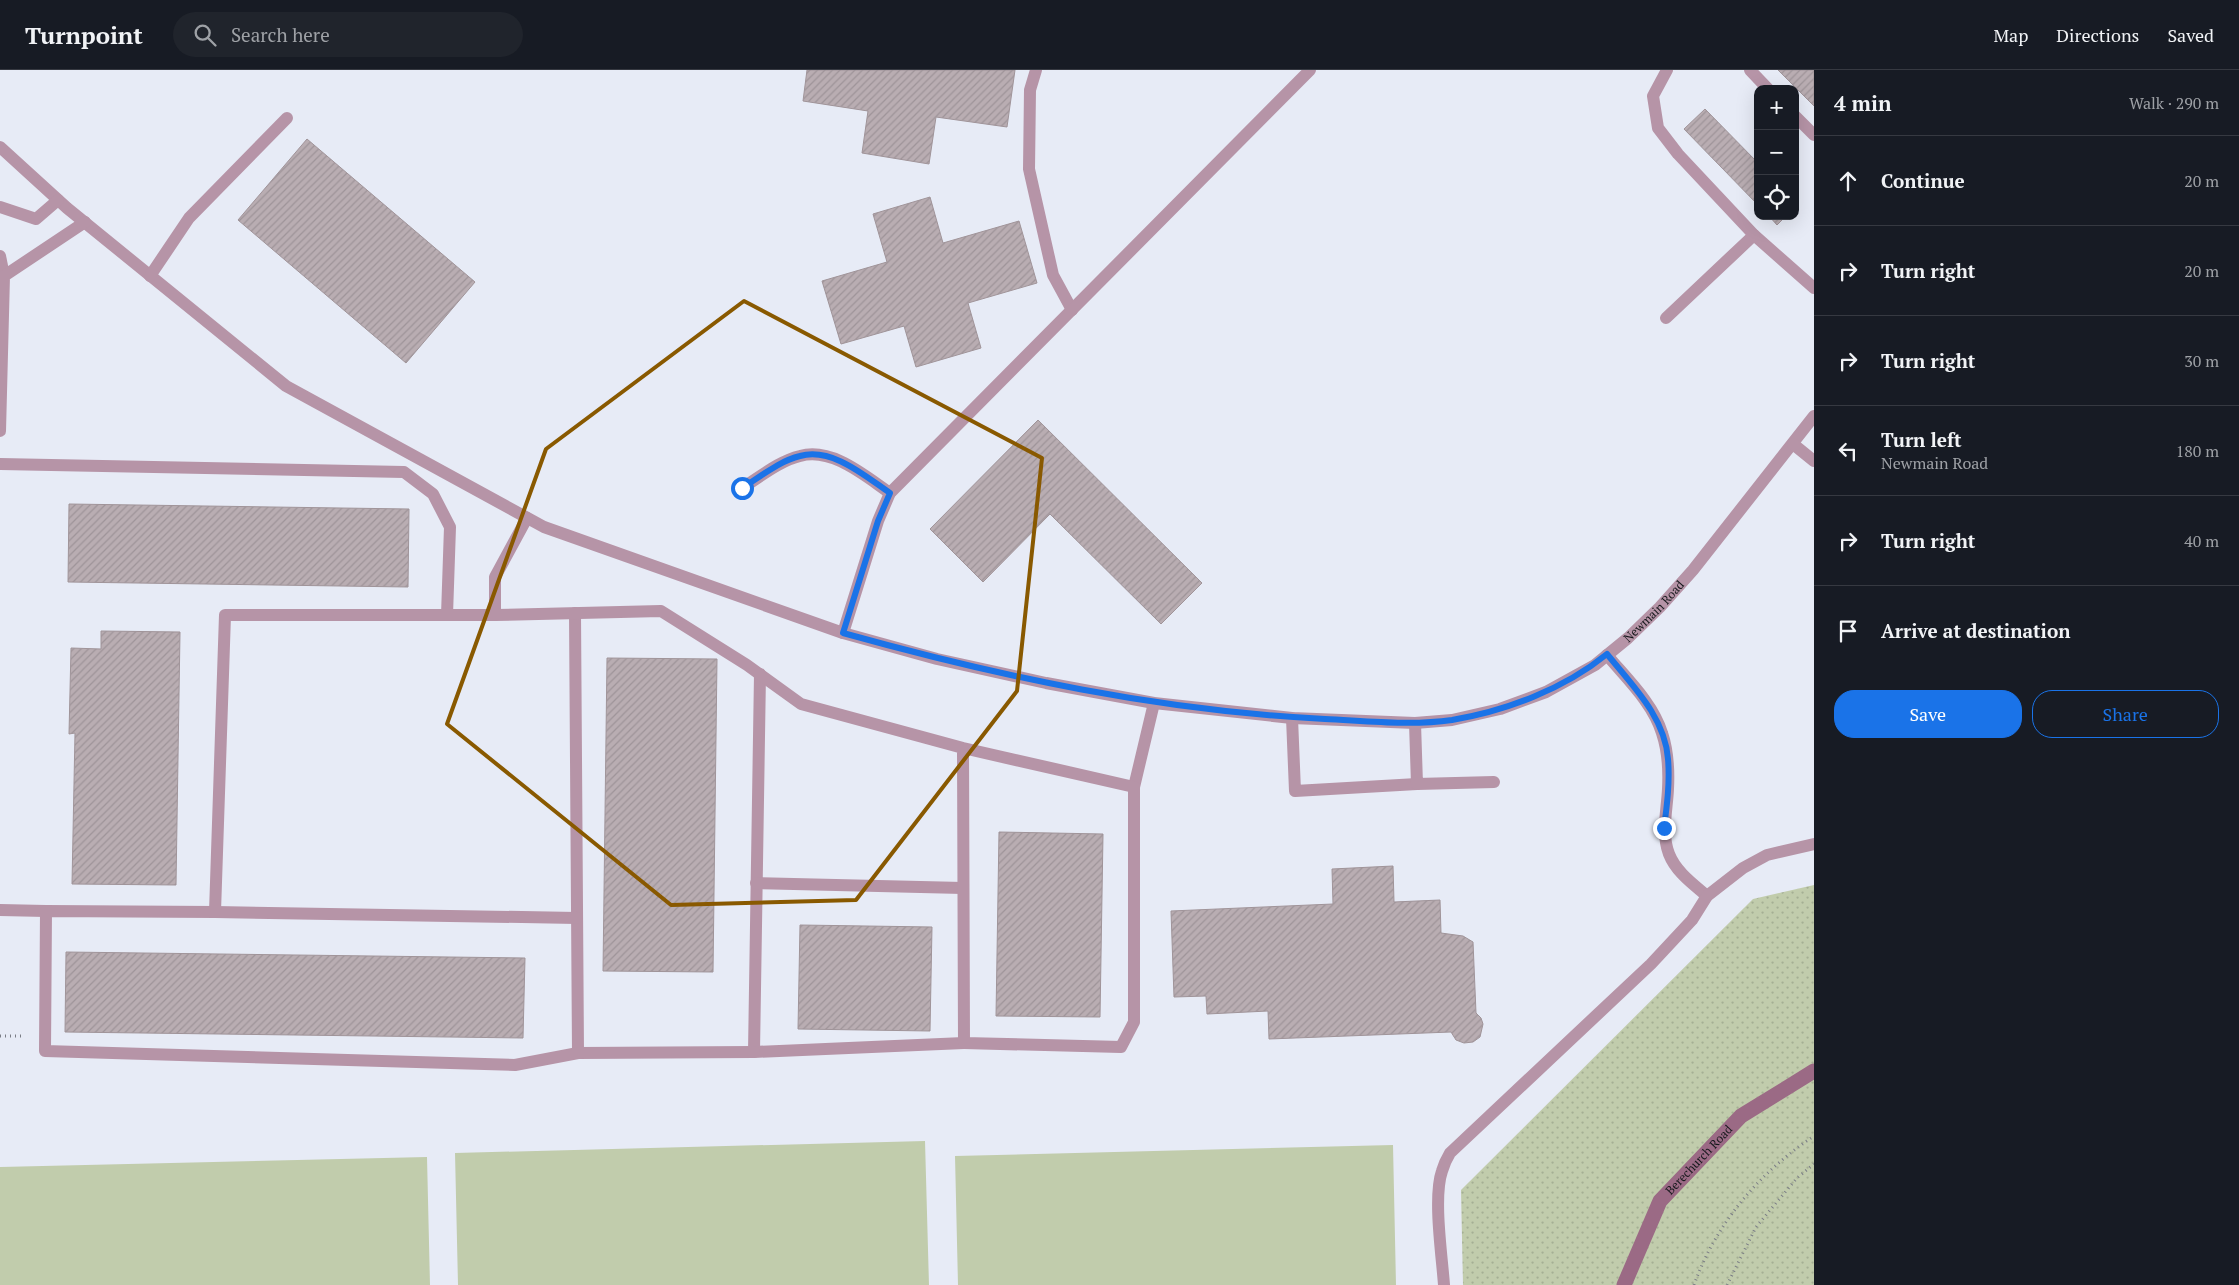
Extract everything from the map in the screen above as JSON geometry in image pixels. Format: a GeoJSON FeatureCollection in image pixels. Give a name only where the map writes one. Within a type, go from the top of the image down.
{"type":"FeatureCollection","features":[{"type":"Feature","properties":{"kind":"street","name":"Berechurch Road"},"geometry":{"type":"LineString","coordinates":[[1624,1285],[1660,1201],[1741,1116],[1814,1071]]}},
{"type":"Feature","properties":{"kind":"lane"},"geometry":{"type":"LineString","coordinates":[[1036,70],[1030,90],[1029,169],[1054,275],[1072,310]]}},
{"type":"Feature","properties":{"kind":"lane"},"geometry":{"type":"LineString","coordinates":[[843,633],[878,521],[890,493],[1310,70]]}},
{"type":"Feature","properties":{"kind":"lane"},"geometry":{"type":"LineString","coordinates":[[1667,70],[1653,96],[1658,128],[1678,154],[1754,235],[1814,288]]}},
{"type":"Feature","properties":{"kind":"lane"},"geometry":{"type":"LineString","coordinates":[[1750,70],[1764,85]]}},
{"type":"Feature","properties":{"kind":"lane"},"geometry":{"type":"LineString","coordinates":[[150,276],[189,218],[287,118]]}},
{"type":"Feature","properties":{"kind":"lane"},"geometry":{"type":"LineString","coordinates":[[1799,120],[1814,135]]}},
{"type":"Feature","properties":{"kind":"lane","name":"Newmain Road"},"geometry":{"type":"LineString","coordinates":[[0,147],[84,222],[286,386],[544,527],[843,633],[936,659],[1037,681],[1154,703],[1292,718],[1415,724],[1452,720],[1500,709],[1546,692],[1595,665],[1660,607],[1694,570],[1814,416]]}},
{"type":"Feature","properties":{"kind":"lane"},"geometry":{"type":"LineString","coordinates":[[0,207],[36,219],[58,200]]}},
{"type":"Feature","properties":{"kind":"lane"},"geometry":{"type":"LineString","coordinates":[[4,276],[84,222]]}},
{"type":"Feature","properties":{"kind":"lane"},"geometry":{"type":"LineString","coordinates":[[1666,318],[1754,235]]}},
{"type":"Feature","properties":{"kind":"lane"},"geometry":{"type":"LineString","coordinates":[[0,256],[4,276],[0,431]]}},
{"type":"Feature","properties":{"kind":"lane"},"geometry":{"type":"LineString","coordinates":[[1793,444],[1814,462]]}},
{"type":"Feature","properties":{"kind":"lane"},"geometry":{"type":"LineString","coordinates":[[742,488],[788,460],[812,454],[830,456],[865,475],[890,493]]}},
{"type":"Feature","properties":{"kind":"lane"},"geometry":{"type":"LineString","coordinates":[[0,464],[404,472],[433,494],[450,527],[447,615]]}},
{"type":"Feature","properties":{"kind":"lane"},"geometry":{"type":"LineString","coordinates":[[495,615],[495,577],[527,518]]}},
{"type":"Feature","properties":{"kind":"lane"},"geometry":{"type":"LineString","coordinates":[[215,912],[225,616],[495,615],[661,611],[760,674],[800,704],[963,748],[1134,788]]}},
{"type":"Feature","properties":{"kind":"lane"},"geometry":{"type":"LineString","coordinates":[[575,613],[578,1053]]}},
{"type":"Feature","properties":{"kind":"lane"},"geometry":{"type":"LineString","coordinates":[[1607,654],[1649,706],[1661,730],[1668,758],[1668,790],[1664,828],[1669,854],[1681,873],[1708,896]]}},
{"type":"Feature","properties":{"kind":"lane"},"geometry":{"type":"LineString","coordinates":[[754,1052],[760,674]]}},
{"type":"Feature","properties":{"kind":"lane"},"geometry":{"type":"LineString","coordinates":[[46,911],[45,1051],[515,1065],[578,1053],[754,1052],[964,1043],[1120,1046],[1134,1022],[1134,788],[1154,703]]}},
{"type":"Feature","properties":{"kind":"lane"},"geometry":{"type":"LineString","coordinates":[[1292,718],[1295,792],[1417,784],[1494,782]]}},
{"type":"Feature","properties":{"kind":"lane"},"geometry":{"type":"LineString","coordinates":[[1415,724],[1417,784]]}},
{"type":"Feature","properties":{"kind":"lane"},"geometry":{"type":"LineString","coordinates":[[963,748],[964,1043]]}},
{"type":"Feature","properties":{"kind":"lane"},"geometry":{"type":"LineString","coordinates":[[1444,1285],[1439,1224],[1439,1190],[1441,1172],[1450,1152],[1651,964],[1692,920],[1708,896],[1743,868],[1767,855],[1814,844]]}},
{"type":"Feature","properties":{"kind":"lane"},"geometry":{"type":"LineString","coordinates":[[756,883],[963,888]]}},
{"type":"Feature","properties":{"kind":"lane"},"geometry":{"type":"LineString","coordinates":[[0,910],[577,918]]}},
{"type":"Feature","properties":{"kind":"path"},"geometry":{"type":"LineString","coordinates":[[1694,1285],[1724,1223],[1764,1174],[1814,1136]]}},
{"type":"Feature","properties":{"kind":"path"},"geometry":{"type":"LineString","coordinates":[[1727,1285],[1756,1227],[1797,1178],[1814,1164]]}},
{"type":"Feature","properties":{"kind":"highlighted area"},"geometry":{"type":"Polygon","coordinates":[[[744,301],[1042,458],[1017,691],[856,900],[671,905],[447,724],[546,449],[744,301]]]}},
{"type":"Feature","properties":{"kind":"green space"},"geometry":{"type":"Polygon","coordinates":[[[1814,885],[1814,1285],[1463,1285],[1461,1190],[1753,899],[1814,885]]]}},
{"type":"Feature","properties":{"kind":"green space"},"geometry":{"type":"Polygon","coordinates":[[[925,1141],[929,1285],[458,1285],[455,1153],[925,1141]]]}},
{"type":"Feature","properties":{"kind":"green space"},"geometry":{"type":"Polygon","coordinates":[[[1393,1145],[1396,1285],[958,1285],[955,1156],[1393,1145]]]}},
{"type":"Feature","properties":{"kind":"green space"},"geometry":{"type":"Polygon","coordinates":[[[427,1157],[430,1285],[0,1285],[0,1167],[427,1157]]]}},
{"type":"Feature","properties":{"kind":"building"},"geometry":{"type":"Polygon","coordinates":[[[807,70],[1015,70],[1007,127],[936,117],[929,164],[862,153],[868,111],[803,101],[807,70]]]}},
{"type":"Feature","properties":{"kind":"building"},"geometry":{"type":"Polygon","coordinates":[[[1778,70],[1814,70],[1814,106],[1799,91],[1799,85],[1793,85],[1778,70]]]}},
{"type":"Feature","properties":{"kind":"building"},"geometry":{"type":"Polygon","coordinates":[[[1705,109],[1754,159],[1754,201],[1684,129],[1705,109]]]}},
{"type":"Feature","properties":{"kind":"building"},"geometry":{"type":"Polygon","coordinates":[[[307,139],[475,282],[406,363],[238,220],[307,139]]]}},
{"type":"Feature","properties":{"kind":"building"},"geometry":{"type":"Polygon","coordinates":[[[930,197],[943,243],[1019,221],[1037,283],[968,303],[981,348],[916,367],[904,326],[841,344],[822,281],[887,262],[873,214],[930,197]]]}},
{"type":"Feature","properties":{"kind":"building"},"geometry":{"type":"Polygon","coordinates":[[[1773,220],[1782,220],[1777,225],[1773,220]]]}},
{"type":"Feature","properties":{"kind":"building"},"geometry":{"type":"Polygon","coordinates":[[[1038,420],[1202,583],[1161,624],[1050,514],[983,582],[930,529],[1038,420]]]}},
{"type":"Feature","properties":{"kind":"building"},"geometry":{"type":"Polygon","coordinates":[[[69,504],[409,509],[408,587],[68,582],[69,504]]]}},
{"type":"Feature","properties":{"kind":"building"},"geometry":{"type":"Polygon","coordinates":[[[101,631],[180,632],[176,885],[72,884],[75,733],[69,734],[71,648],[101,649],[101,631]]]}},
{"type":"Feature","properties":{"kind":"building"},"geometry":{"type":"Polygon","coordinates":[[[607,658],[717,659],[713,972],[603,971],[607,658]]]}},
{"type":"Feature","properties":{"kind":"building"},"geometry":{"type":"Polygon","coordinates":[[[999,832],[1103,834],[1100,1017],[996,1016],[999,832]]]}},
{"type":"Feature","properties":{"kind":"building"},"geometry":{"type":"Polygon","coordinates":[[[1393,866],[1394,902],[1440,900],[1441,933],[1463,936],[1473,942],[1476,1013],[1481,1018],[1483,1024],[1480,1037],[1473,1042],[1464,1043],[1456,1040],[1451,1032],[1269,1039],[1268,1011],[1207,1014],[1206,996],[1174,997],[1171,911],[1333,904],[1332,869],[1393,866]]]}},
{"type":"Feature","properties":{"kind":"building"},"geometry":{"type":"Polygon","coordinates":[[[800,925],[932,927],[930,1031],[798,1029],[800,925]]]}},
{"type":"Feature","properties":{"kind":"building"},"geometry":{"type":"Polygon","coordinates":[[[66,952],[525,958],[523,1038],[65,1032],[66,952]]]}},
{"type":"Feature","properties":{"kind":"route"},"geometry":{"type":"LineString","coordinates":[[742,488],[788,460],[812,454],[830,456],[865,475],[890,493],[878,521],[843,633],[936,659],[1046,683],[1154,703],[1292,718],[1415,724],[1452,720],[1500,709],[1546,692],[1595,665],[1607,654],[1649,706],[1661,730],[1668,758],[1668,790],[1664,828]]}}]}
